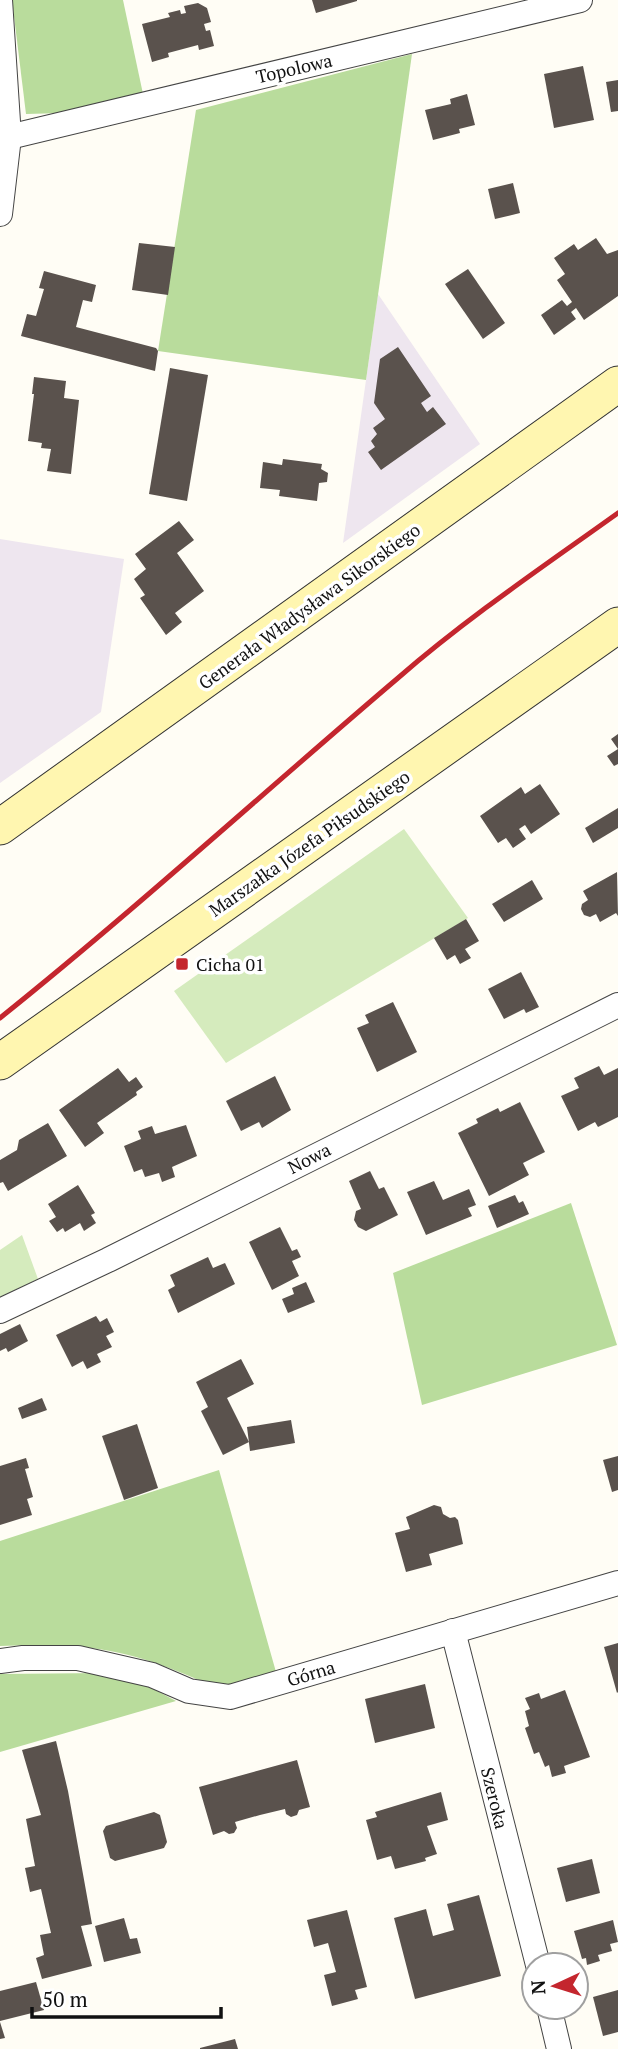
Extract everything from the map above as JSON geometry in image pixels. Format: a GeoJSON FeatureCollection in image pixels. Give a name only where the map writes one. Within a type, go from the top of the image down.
{"type":"FeatureCollection","features":[{"type":"Feature","properties":{"kind":"main road","name":"Generała Władysława Sikorskiego"},"geometry":{"type":"LineString","coordinates":[[0,827],[618,384]]}},
{"type":"Feature","properties":{"kind":"main road","name":"Marszałka Józefa Piłsudskiego"},"geometry":{"type":"LineString","coordinates":[[0,1062],[618,625]]}},
{"type":"Feature","properties":{"kind":"street"},"geometry":{"type":"LineString","coordinates":[[0,0],[9,137],[0,214]]}},
{"type":"Feature","properties":{"kind":"street","name":"Topolowa"},"geometry":{"type":"LineString","coordinates":[[9,137],[580,0]]}},
{"type":"Feature","properties":{"kind":"street","name":"Nowa"},"geometry":{"type":"LineString","coordinates":[[0,1311],[618,1005]]}},
{"type":"Feature","properties":{"kind":"street","name":"Górna"},"geometry":{"type":"LineString","coordinates":[[0,1661],[23,1658],[78,1658],[152,1675],[188,1691],[230,1697],[618,1583]]}},
{"type":"Feature","properties":{"kind":"street","name":"Szeroka"},"geometry":{"type":"LineString","coordinates":[[453,1631],[534,1951]]}},
{"type":"Feature","properties":{"kind":"street"},"geometry":{"type":"LineString","coordinates":[[552,2021],[559,2049]]}},
{"type":"Feature","properties":{"kind":"shaded area"},"geometry":{"type":"Polygon","coordinates":[[[378,294],[480,444],[343,543],[366,380],[378,294]]]}},
{"type":"Feature","properties":{"kind":"shaded area"},"geometry":{"type":"Polygon","coordinates":[[[0,539],[124,559],[101,712],[0,783],[0,539]]]}},
{"type":"Feature","properties":{"kind":"green space"},"geometry":{"type":"Polygon","coordinates":[[[12,0],[123,0],[143,94],[64,113],[26,114],[12,0]]]}},
{"type":"Feature","properties":{"kind":"green space"},"geometry":{"type":"Polygon","coordinates":[[[412,54],[366,380],[158,351],[196,110],[412,54]]]}},
{"type":"Feature","properties":{"kind":"green space"},"geometry":{"type":"Polygon","coordinates":[[[404,829],[468,918],[226,1063],[174,991],[404,829]]]}},
{"type":"Feature","properties":{"kind":"green space"},"geometry":{"type":"Polygon","coordinates":[[[571,1203],[617,1345],[422,1405],[393,1273],[571,1203]]]}},
{"type":"Feature","properties":{"kind":"green space"},"geometry":{"type":"Polygon","coordinates":[[[22,1235],[38,1279],[0,1297],[0,1250],[22,1235]]]}},
{"type":"Feature","properties":{"kind":"green space"},"geometry":{"type":"Polygon","coordinates":[[[219,1470],[276,1672],[218,1689],[169,1668],[118,1652],[72,1646],[0,1646],[0,1541],[219,1470]]]}},
{"type":"Feature","properties":{"kind":"green space"},"geometry":{"type":"Polygon","coordinates":[[[102,1673],[146,1685],[176,1701],[0,1752],[0,1674],[102,1673]]]}},
{"type":"Feature","properties":{"kind":"building"},"geometry":{"type":"Polygon","coordinates":[[[312,0],[357,0],[357,1],[316,13],[312,0]]]}},
{"type":"Feature","properties":{"kind":"building"},"geometry":{"type":"Polygon","coordinates":[[[198,3],[207,8],[211,22],[204,24],[206,31],[210,30],[214,46],[199,50],[198,45],[168,53],[169,57],[152,62],[142,24],[170,17],[168,13],[180,10],[181,14],[186,13],[184,6],[198,3]]]}},
{"type":"Feature","properties":{"kind":"building"},"geometry":{"type":"Polygon","coordinates":[[[583,66],[594,120],[554,128],[544,74],[583,66]]]}},
{"type":"Feature","properties":{"kind":"building"},"geometry":{"type":"Polygon","coordinates":[[[618,80],[618,111],[611,112],[606,82],[618,80]]]}},
{"type":"Feature","properties":{"kind":"building"},"geometry":{"type":"Polygon","coordinates":[[[467,94],[475,125],[459,129],[460,133],[433,140],[425,110],[451,104],[450,99],[467,94]]]}},
{"type":"Feature","properties":{"kind":"building"},"geometry":{"type":"Polygon","coordinates":[[[513,183],[520,213],[495,219],[488,189],[513,183]]]}},
{"type":"Feature","properties":{"kind":"building"},"geometry":{"type":"Polygon","coordinates":[[[596,238],[607,254],[618,250],[618,296],[584,320],[576,308],[571,312],[576,319],[554,335],[541,315],[562,300],[567,306],[572,302],[557,280],[565,274],[554,258],[574,244],[578,250],[596,238]]]}},
{"type":"Feature","properties":{"kind":"building"},"geometry":{"type":"Polygon","coordinates":[[[139,243],[175,247],[168,295],[132,290],[139,243]]]}},
{"type":"Feature","properties":{"kind":"building"},"geometry":{"type":"Polygon","coordinates":[[[468,269],[505,323],[483,339],[445,284],[468,269]]]}},
{"type":"Feature","properties":{"kind":"building"},"geometry":{"type":"Polygon","coordinates":[[[44,271],[96,285],[92,302],[83,300],[76,327],[156,348],[158,351],[155,371],[21,336],[27,314],[36,316],[44,289],[39,288],[44,271]]]}},
{"type":"Feature","properties":{"kind":"building"},"geometry":{"type":"Polygon","coordinates":[[[398,347],[431,396],[421,403],[427,412],[433,407],[446,424],[381,470],[368,452],[375,447],[371,441],[377,434],[373,428],[385,419],[374,403],[380,359],[398,347]]]}},
{"type":"Feature","properties":{"kind":"building"},"geometry":{"type":"Polygon","coordinates":[[[170,368],[208,375],[187,501],[149,494],[170,368]]]}},
{"type":"Feature","properties":{"kind":"building"},"geometry":{"type":"Polygon","coordinates":[[[34,377],[66,381],[64,398],[79,400],[71,474],[47,471],[51,449],[41,448],[42,443],[28,441],[34,377]]]}},
{"type":"Feature","properties":{"kind":"building"},"geometry":{"type":"Polygon","coordinates":[[[283,459],[322,464],[321,469],[328,473],[327,482],[319,483],[317,501],[279,496],[280,490],[260,488],[263,462],[282,465],[283,459]]]}},
{"type":"Feature","properties":{"kind":"building"},"geometry":{"type":"Polygon","coordinates":[[[179,521],[194,540],[177,553],[204,591],[175,613],[182,622],[166,635],[140,598],[145,595],[134,579],[146,569],[135,554],[179,521]]]}},
{"type":"Feature","properties":{"kind":"building"},"geometry":{"type":"Polygon","coordinates":[[[618,734],[618,749],[611,739],[618,734]]]}},
{"type":"Feature","properties":{"kind":"building"},"geometry":{"type":"Polygon","coordinates":[[[618,749],[618,764],[614,766],[607,756],[618,749]]]}},
{"type":"Feature","properties":{"kind":"building"},"geometry":{"type":"Polygon","coordinates":[[[540,784],[560,814],[531,834],[525,825],[519,829],[526,839],[513,848],[506,838],[498,843],[480,816],[521,787],[525,794],[540,784]]]}},
{"type":"Feature","properties":{"kind":"building"},"geometry":{"type":"Polygon","coordinates":[[[618,808],[618,828],[593,843],[585,828],[618,808]]]}},
{"type":"Feature","properties":{"kind":"building"},"geometry":{"type":"Polygon","coordinates":[[[617,872],[618,916],[616,913],[600,922],[596,914],[590,917],[584,915],[582,904],[588,900],[583,891],[617,872]]]}},
{"type":"Feature","properties":{"kind":"building"},"geometry":{"type":"Polygon","coordinates":[[[532,880],[543,899],[504,922],[492,904],[532,880]]]}},
{"type":"Feature","properties":{"kind":"building"},"geometry":{"type":"Polygon","coordinates":[[[466,919],[479,941],[465,949],[471,958],[460,964],[455,955],[447,960],[434,938],[466,919]]]}},
{"type":"Feature","properties":{"kind":"building"},"geometry":{"type":"Polygon","coordinates":[[[521,972],[539,1007],[526,1013],[524,1009],[504,1019],[488,989],[521,972]]]}},
{"type":"Feature","properties":{"kind":"building"},"geometry":{"type":"Polygon","coordinates":[[[393,1002],[417,1052],[377,1072],[357,1028],[369,1023],[365,1015],[393,1002]]]}},
{"type":"Feature","properties":{"kind":"building"},"geometry":{"type":"Polygon","coordinates":[[[599,1066],[604,1075],[618,1068],[618,1117],[598,1127],[595,1122],[578,1131],[561,1096],[579,1088],[574,1078],[599,1066]]]}},
{"type":"Feature","properties":{"kind":"building"},"geometry":{"type":"Polygon","coordinates":[[[118,1068],[129,1082],[136,1077],[143,1087],[136,1092],[137,1095],[97,1123],[104,1133],[85,1147],[59,1110],[118,1068]]]}},
{"type":"Feature","properties":{"kind":"building"},"geometry":{"type":"Polygon","coordinates":[[[275,1076],[291,1110],[262,1128],[259,1122],[241,1131],[226,1101],[275,1076]]]}},
{"type":"Feature","properties":{"kind":"building"},"geometry":{"type":"Polygon","coordinates":[[[520,1102],[545,1152],[523,1163],[529,1175],[489,1196],[458,1133],[478,1123],[476,1119],[498,1108],[500,1112],[520,1102]]]}},
{"type":"Feature","properties":{"kind":"building"},"geometry":{"type":"Polygon","coordinates":[[[48,1123],[67,1156],[8,1191],[3,1182],[0,1183],[0,1160],[17,1150],[19,1140],[48,1123]]]}},
{"type":"Feature","properties":{"kind":"building"},"geometry":{"type":"Polygon","coordinates":[[[186,1125],[197,1156],[172,1167],[175,1177],[162,1182],[159,1173],[145,1177],[142,1169],[134,1172],[124,1146],[141,1139],[138,1131],[152,1126],[155,1134],[186,1125]]]}},
{"type":"Feature","properties":{"kind":"building"},"geometry":{"type":"Polygon","coordinates":[[[370,1171],[379,1189],[384,1187],[398,1215],[366,1231],[358,1227],[354,1220],[356,1211],[361,1209],[349,1181],[370,1171]]]}},
{"type":"Feature","properties":{"kind":"building"},"geometry":{"type":"Polygon","coordinates":[[[434,1181],[443,1200],[469,1189],[476,1205],[468,1208],[472,1216],[426,1235],[407,1192],[434,1181]]]}},
{"type":"Feature","properties":{"kind":"building"},"geometry":{"type":"Polygon","coordinates":[[[78,1185],[95,1213],[91,1215],[96,1223],[84,1231],[80,1223],[65,1232],[63,1228],[57,1232],[49,1221],[56,1217],[48,1204],[78,1185]]]}},
{"type":"Feature","properties":{"kind":"building"},"geometry":{"type":"Polygon","coordinates":[[[515,1195],[519,1203],[523,1201],[529,1214],[497,1228],[488,1206],[515,1195]]]}},
{"type":"Feature","properties":{"kind":"building"},"geometry":{"type":"Polygon","coordinates":[[[280,1227],[292,1251],[297,1249],[301,1257],[292,1261],[299,1276],[272,1290],[249,1242],[280,1227]]]}},
{"type":"Feature","properties":{"kind":"building"},"geometry":{"type":"Polygon","coordinates":[[[208,1257],[213,1268],[225,1263],[235,1284],[178,1313],[168,1290],[175,1286],[170,1275],[208,1257]]]}},
{"type":"Feature","properties":{"kind":"building"},"geometry":{"type":"Polygon","coordinates":[[[306,1282],[315,1302],[288,1313],[282,1299],[294,1294],[292,1288],[306,1282]]]}},
{"type":"Feature","properties":{"kind":"building"},"geometry":{"type":"Polygon","coordinates":[[[96,1316],[100,1322],[107,1318],[114,1332],[106,1336],[112,1347],[97,1354],[101,1362],[87,1369],[83,1361],[72,1367],[56,1335],[96,1316]]]}},
{"type":"Feature","properties":{"kind":"building"},"geometry":{"type":"Polygon","coordinates":[[[20,1324],[28,1341],[8,1352],[6,1348],[0,1351],[0,1334],[20,1324]]]}},
{"type":"Feature","properties":{"kind":"building"},"geometry":{"type":"Polygon","coordinates":[[[241,1359],[254,1384],[227,1398],[249,1442],[223,1455],[201,1411],[208,1407],[196,1382],[241,1359]]]}},
{"type":"Feature","properties":{"kind":"building"},"geometry":{"type":"Polygon","coordinates":[[[42,1398],[47,1410],[22,1419],[18,1408],[42,1398]]]}},
{"type":"Feature","properties":{"kind":"building"},"geometry":{"type":"Polygon","coordinates":[[[291,1420],[295,1443],[250,1451],[247,1427],[291,1420]]]}},
{"type":"Feature","properties":{"kind":"building"},"geometry":{"type":"Polygon","coordinates":[[[137,1424],[158,1488],[124,1500],[102,1436],[137,1424]]]}},
{"type":"Feature","properties":{"kind":"building"},"geometry":{"type":"Polygon","coordinates":[[[618,1456],[618,1490],[612,1492],[603,1460],[618,1456]]]}},
{"type":"Feature","properties":{"kind":"building"},"geometry":{"type":"Polygon","coordinates":[[[26,1458],[29,1468],[25,1469],[33,1497],[27,1499],[32,1515],[0,1525],[0,1466],[26,1458]]]}},
{"type":"Feature","properties":{"kind":"building"},"geometry":{"type":"Polygon","coordinates":[[[434,1505],[441,1507],[443,1514],[458,1520],[463,1544],[429,1554],[432,1565],[406,1572],[395,1533],[410,1529],[406,1517],[434,1505]]]}},
{"type":"Feature","properties":{"kind":"building"},"geometry":{"type":"Polygon","coordinates":[[[618,1643],[618,1692],[617,1693],[604,1647],[618,1643]]]}},
{"type":"Feature","properties":{"kind":"building"},"geometry":{"type":"Polygon","coordinates":[[[425,1684],[435,1728],[375,1743],[365,1699],[425,1684]]]}},
{"type":"Feature","properties":{"kind":"building"},"geometry":{"type":"Polygon","coordinates":[[[565,1690],[590,1757],[564,1766],[566,1773],[552,1777],[549,1765],[545,1767],[539,1752],[534,1754],[525,1728],[529,1726],[525,1711],[530,1709],[525,1698],[539,1693],[541,1699],[565,1690]]]}},
{"type":"Feature","properties":{"kind":"building"},"geometry":{"type":"Polygon","coordinates":[[[56,1741],[68,1791],[92,1924],[81,1926],[92,1966],[42,1979],[36,1958],[44,1955],[40,1935],[51,1933],[41,1889],[30,1892],[25,1868],[35,1866],[26,1819],[41,1815],[22,1750],[56,1741]]]}},
{"type":"Feature","properties":{"kind":"building"},"geometry":{"type":"Polygon","coordinates":[[[297,1760],[310,1807],[299,1810],[297,1815],[291,1817],[286,1814],[285,1809],[235,1822],[237,1828],[234,1833],[224,1831],[213,1835],[199,1787],[297,1760]]]}},
{"type":"Feature","properties":{"kind":"building"},"geometry":{"type":"Polygon","coordinates":[[[441,1792],[448,1820],[427,1826],[437,1854],[425,1858],[426,1861],[395,1869],[391,1856],[377,1860],[366,1820],[377,1817],[375,1812],[441,1792]]]}},
{"type":"Feature","properties":{"kind":"building"},"geometry":{"type":"Polygon","coordinates":[[[154,1812],[160,1815],[167,1842],[164,1848],[115,1861],[110,1858],[103,1831],[106,1826],[154,1812]]]}},
{"type":"Feature","properties":{"kind":"building"},"geometry":{"type":"Polygon","coordinates":[[[592,1859],[600,1893],[566,1902],[557,1868],[592,1859]]]}},
{"type":"Feature","properties":{"kind":"building"},"geometry":{"type":"Polygon","coordinates":[[[479,1895],[501,1976],[415,1999],[394,1918],[426,1909],[433,1936],[454,1930],[447,1904],[479,1895]]]}},
{"type":"Feature","properties":{"kind":"building"},"geometry":{"type":"Polygon","coordinates":[[[347,1910],[367,1987],[355,1990],[358,1999],[332,2006],[324,1975],[336,1972],[328,1943],[314,1947],[307,1920],[347,1910]]]}},
{"type":"Feature","properties":{"kind":"building"},"geometry":{"type":"Polygon","coordinates":[[[124,1918],[130,1939],[137,1938],[141,1953],[104,1962],[95,1926],[124,1918]]]}},
{"type":"Feature","properties":{"kind":"building"},"geometry":{"type":"Polygon","coordinates":[[[613,1920],[618,1942],[610,1944],[612,1951],[598,1955],[600,1961],[590,1964],[590,1951],[580,1951],[574,1931],[613,1920]]]}},
{"type":"Feature","properties":{"kind":"building"},"geometry":{"type":"Polygon","coordinates":[[[36,1982],[44,2010],[0,2021],[0,1991],[36,1982]]]}},
{"type":"Feature","properties":{"kind":"building"},"geometry":{"type":"Polygon","coordinates":[[[618,1990],[618,2032],[603,2036],[593,1997],[618,1990]]]}},
{"type":"Feature","properties":{"kind":"building"},"geometry":{"type":"Polygon","coordinates":[[[0,2022],[5,2038],[0,2039],[0,2022]]]}},
{"type":"Feature","properties":{"kind":"building"},"geometry":{"type":"Polygon","coordinates":[[[235,2039],[238,2049],[200,2049],[200,2048],[235,2039]]]}},
{"type":"Feature","properties":{"kind":"railway"},"geometry":{"type":"LineString","coordinates":[[0,1018],[151,892],[424,656],[618,513]]}},
{"type":"Feature","properties":{"kind":"place","name":"Cicha 01"},"geometry":{"type":"Point","coordinates":[182,964]}}]}
